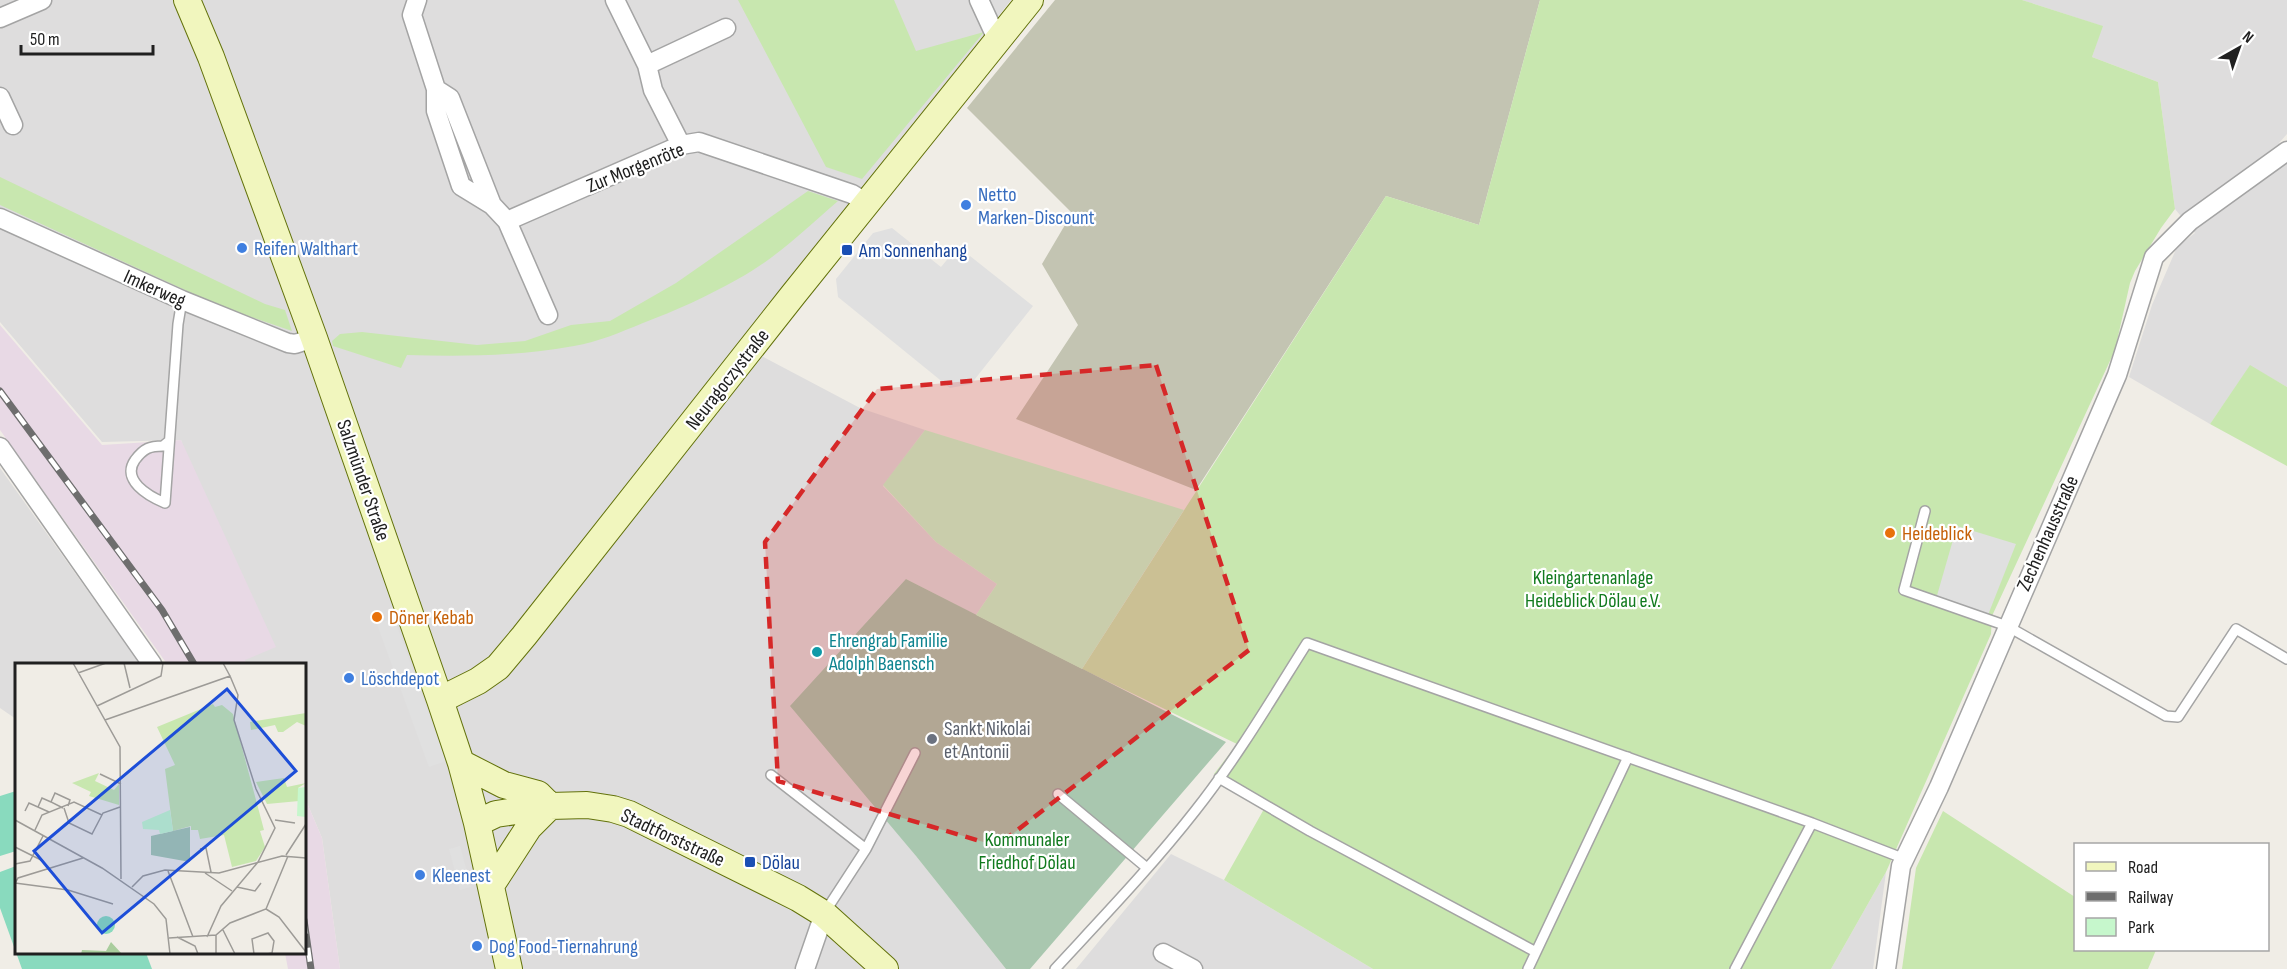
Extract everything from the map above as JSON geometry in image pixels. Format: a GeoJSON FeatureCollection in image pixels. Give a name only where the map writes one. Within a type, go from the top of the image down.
{"type":"FeatureCollection","features":[{"type":"Feature","properties":{"kind":"main road","name":"Salzmünder Straße"},"geometry":{"type":"LineString","coordinates":[[187,0],[211,57],[314,338],[461,763],[492,884],[509,969]]}},
{"type":"Feature","properties":{"kind":"main road","name":"Neuragoczystraße"},"geometry":{"type":"LineString","coordinates":[[440,700],[478,681],[498,667],[1030,0]]}},
{"type":"Feature","properties":{"kind":"main road"},"geometry":{"type":"LineString","coordinates":[[461,763],[504,785],[538,794],[550,806],[529,827],[492,884]]}},
{"type":"Feature","properties":{"kind":"main road","name":"Stadtforststraße"},"geometry":{"type":"LineString","coordinates":[[477,823],[496,814],[550,806],[587,805],[629,814],[760,879],[824,914],[885,969]]}},
{"type":"Feature","properties":{"kind":"street"},"geometry":{"type":"LineString","coordinates":[[0,18],[42,0]]}},
{"type":"Feature","properties":{"kind":"street"},"geometry":{"type":"LineString","coordinates":[[417,0],[412,15],[436,89],[450,98],[492,205],[507,221],[548,315]]}},
{"type":"Feature","properties":{"kind":"street"},"geometry":{"type":"LineString","coordinates":[[615,0],[647,65],[653,90],[681,145]]}},
{"type":"Feature","properties":{"kind":"street"},"geometry":{"type":"LineString","coordinates":[[979,0],[997,39]]}},
{"type":"Feature","properties":{"kind":"street"},"geometry":{"type":"LineString","coordinates":[[647,65],[726,28]]}},
{"type":"Feature","properties":{"kind":"street"},"geometry":{"type":"LineString","coordinates":[[0,97],[13,125]]}},
{"type":"Feature","properties":{"kind":"street","name":"Zur Morgenröte"},"geometry":{"type":"LineString","coordinates":[[507,221],[681,145],[699,142],[852,194],[867,203]]}},
{"type":"Feature","properties":{"kind":"street","name":"Zechenhausstraße"},"geometry":{"type":"LineString","coordinates":[[1886,969],[1898,888],[1905,859],[1939,787],[2117,375],[2154,257],[2190,221],[2287,152]]}},
{"type":"Feature","properties":{"kind":"street","name":"Imkerweg"},"geometry":{"type":"LineString","coordinates":[[0,218],[182,300],[288,343],[295,344],[314,338]]}},
{"type":"Feature","properties":{"kind":"street"},"geometry":{"type":"LineString","coordinates":[[0,447],[151,663]]}},
{"type":"Feature","properties":{"kind":"street"},"geometry":{"type":"LineString","coordinates":[[805,969],[824,914]]}},
{"type":"Feature","properties":{"kind":"street"},"geometry":{"type":"LineString","coordinates":[[1163,953],[1193,969]]}},
{"type":"Feature","properties":{"kind":"lane"},"geometry":{"type":"LineString","coordinates":[[169,441],[164,446],[151,446],[142,451],[130,466],[131,476],[145,494],[165,503],[177,324],[182,300]]}},
{"type":"Feature","properties":{"kind":"lane"},"geometry":{"type":"LineString","coordinates":[[1925,511],[1904,590],[2007,626],[2166,716],[2178,717],[2236,629],[2287,659]]}},
{"type":"Feature","properties":{"kind":"lane"},"geometry":{"type":"LineString","coordinates":[[1055,969],[1147,868],[1195,811],[1307,643],[1812,823],[1905,859]]}},
{"type":"Feature","properties":{"kind":"lane"},"geometry":{"type":"LineString","coordinates":[[824,914],[866,849],[915,753]]}},
{"type":"Feature","properties":{"kind":"lane"},"geometry":{"type":"LineString","coordinates":[[1528,969],[1628,757]]}},
{"type":"Feature","properties":{"kind":"lane"},"geometry":{"type":"LineString","coordinates":[[771,775],[866,849]]}},
{"type":"Feature","properties":{"kind":"lane"},"geometry":{"type":"LineString","coordinates":[[1219,778],[1310,831],[1536,952]]}},
{"type":"Feature","properties":{"kind":"lane"},"geometry":{"type":"LineString","coordinates":[[1058,794],[1147,868]]}},
{"type":"Feature","properties":{"kind":"lane"},"geometry":{"type":"LineString","coordinates":[[1735,969],[1812,823]]}},
{"type":"Feature","properties":{"kind":"highlighted area"},"geometry":{"type":"Polygon","coordinates":[[[1156,365],[1249,650],[997,846],[778,781],[765,542],[877,389],[1156,365]]]}},
{"type":"Feature","properties":{"kind":"shaded area"},"geometry":{"type":"Polygon","coordinates":[[[0,0],[1011,0],[849,208],[739,344],[860,408],[925,430],[883,486],[936,542],[997,584],[976,615],[906,579],[901,837],[1006,969],[340,969],[322,838],[306,800],[306,663],[246,663],[181,440],[102,442],[0,322],[0,0]]]}},
{"type":"Feature","properties":{"kind":"shaded area"},"geometry":{"type":"Polygon","coordinates":[[[1055,0],[1540,0],[1479,225],[1386,196],[1196,490],[1016,419],[1078,325],[1042,264],[1072,213],[967,108],[1055,0]]]}},
{"type":"Feature","properties":{"kind":"shaded area"},"geometry":{"type":"Polygon","coordinates":[[[2022,0],[2287,0],[2287,134],[2279,143],[2287,149],[2287,387],[2250,366],[2210,424],[2129,377],[2152,305],[2177,247],[2195,233],[2175,209],[2158,82],[2092,57],[2102,26],[2022,0]]]}},
{"type":"Feature","properties":{"kind":"shaded area"},"geometry":{"type":"Polygon","coordinates":[[[892,228],[941,267],[956,249],[968,258],[970,256],[1033,306],[971,384],[950,388],[838,297],[836,279],[873,233],[892,228]]]}},
{"type":"Feature","properties":{"kind":"shaded area"},"geometry":{"type":"Polygon","coordinates":[[[0,325],[102,445],[181,440],[276,647],[245,660],[246,663],[166,663],[0,430],[0,325]]]}},
{"type":"Feature","properties":{"kind":"shaded area"},"geometry":{"type":"Polygon","coordinates":[[[0,468],[139,663],[15,663],[15,718],[0,708],[0,468]]]}},
{"type":"Feature","properties":{"kind":"shaded area"},"geometry":{"type":"Polygon","coordinates":[[[1957,526],[2016,544],[1988,615],[1936,599],[1957,526]]]}},
{"type":"Feature","properties":{"kind":"shaded area"},"geometry":{"type":"Polygon","coordinates":[[[394,618],[446,761],[429,767],[377,624],[394,618]]]}},
{"type":"Feature","properties":{"kind":"shaded area"},"geometry":{"type":"Polygon","coordinates":[[[306,800],[322,838],[340,969],[288,969],[285,954],[306,954],[306,800]]]}},
{"type":"Feature","properties":{"kind":"shaded area"},"geometry":{"type":"Polygon","coordinates":[[[460,846],[471,887],[460,890],[449,849],[460,846]]]}},
{"type":"Feature","properties":{"kind":"shaded area"},"geometry":{"type":"Polygon","coordinates":[[[1171,854],[1224,880],[1373,969],[1076,969],[1171,854]]]}},
{"type":"Feature","properties":{"kind":"shaded area"},"geometry":{"type":"Polygon","coordinates":[[[1886,872],[1873,969],[1831,969],[1886,872]]]}},
{"type":"Feature","properties":{"kind":"green space"},"geometry":{"type":"Polygon","coordinates":[[[738,0],[894,0],[916,51],[984,32],[862,179],[826,167],[738,0]]]}},
{"type":"Feature","properties":{"kind":"green space","name":"Kleingartenanlage Heideblick Dölau e.V."},"geometry":{"type":"Polygon","coordinates":[[[1540,0],[2022,0],[2103,26],[2092,57],[2158,82],[2175,209],[2135,271],[2130,283],[2115,350],[1992,616],[1991,634],[1886,872],[1831,969],[1373,969],[1224,880],[1264,809],[1214,774],[1237,744],[1082,669],[1386,196],[1479,225],[1540,0]]]}},
{"type":"Feature","properties":{"kind":"green space"},"geometry":{"type":"Polygon","coordinates":[[[0,177],[265,304],[285,310],[292,331],[222,307],[0,205],[0,177]]]}},
{"type":"Feature","properties":{"kind":"green space"},"geometry":{"type":"Polygon","coordinates":[[[808,191],[838,201],[765,262],[691,303],[601,339],[574,346],[511,354],[407,355],[401,368],[333,346],[332,341],[340,334],[362,332],[477,345],[525,341],[571,325],[610,321],[676,283],[808,191]]]}},
{"type":"Feature","properties":{"kind":"green space"},"geometry":{"type":"Polygon","coordinates":[[[2250,365],[2287,387],[2287,466],[2210,424],[2250,365]]]}},
{"type":"Feature","properties":{"kind":"green space"},"geometry":{"type":"Polygon","coordinates":[[[925,430],[1184,510],[1082,669],[976,615],[997,584],[936,542],[883,485],[925,430]]]}},
{"type":"Feature","properties":{"kind":"green space","name":"Kommunaler Friedhof Dölau"},"geometry":{"type":"Polygon","coordinates":[[[906,579],[1226,742],[1030,969],[1006,969],[916,856],[790,706],[906,579]]]}},
{"type":"Feature","properties":{"kind":"green space"},"geometry":{"type":"Polygon","coordinates":[[[15,791],[15,851],[0,856],[0,796],[15,791]]]}},
{"type":"Feature","properties":{"kind":"green space"},"geometry":{"type":"Polygon","coordinates":[[[1943,811],[2074,896],[2074,951],[2156,951],[2148,969],[1902,969],[1916,868],[1943,811]]]}},
{"type":"Feature","properties":{"kind":"green space"},"geometry":{"type":"Polygon","coordinates":[[[15,866],[15,950],[0,908],[0,872],[15,866]]]}},
{"type":"Feature","properties":{"kind":"green space"},"geometry":{"type":"Polygon","coordinates":[[[17,954],[146,954],[152,969],[22,969],[17,954]]]}},
{"type":"Feature","properties":{"kind":"railway"},"geometry":{"type":"LineString","coordinates":[[0,391],[162,610],[193,663]]}},
{"type":"Feature","properties":{"kind":"railway"},"geometry":{"type":"LineString","coordinates":[[306,934],[311,969]]}},
{"type":"Feature","properties":{"kind":"place","name":"Netto Marken-Discount"},"geometry":{"type":"Point","coordinates":[966,205]}},
{"type":"Feature","properties":{"kind":"place","name":"Reifen Walthart"},"geometry":{"type":"Point","coordinates":[242,248]}},
{"type":"Feature","properties":{"kind":"place","name":"Am Sonnenhang"},"geometry":{"type":"Point","coordinates":[847,250]}},
{"type":"Feature","properties":{"kind":"place","name":"Heideblick"},"geometry":{"type":"Point","coordinates":[1890,533]}},
{"type":"Feature","properties":{"kind":"place","name":"Döner Kebab"},"geometry":{"type":"Point","coordinates":[377,617]}},
{"type":"Feature","properties":{"kind":"place","name":"Ehrengrab Familie Adolph Baensch"},"geometry":{"type":"Point","coordinates":[817,652]}},
{"type":"Feature","properties":{"kind":"place","name":"Löschdepot"},"geometry":{"type":"Point","coordinates":[349,678]}},
{"type":"Feature","properties":{"kind":"place","name":"Sankt Nikolai et Antonii"},"geometry":{"type":"Point","coordinates":[932,739]}},
{"type":"Feature","properties":{"kind":"place","name":"Dölau"},"geometry":{"type":"Point","coordinates":[750,862]}},
{"type":"Feature","properties":{"kind":"place","name":"Kleenest"},"geometry":{"type":"Point","coordinates":[420,875]}},
{"type":"Feature","properties":{"kind":"place","name":"Dog Food-Tiernahrung"},"geometry":{"type":"Point","coordinates":[477,946]}}]}
